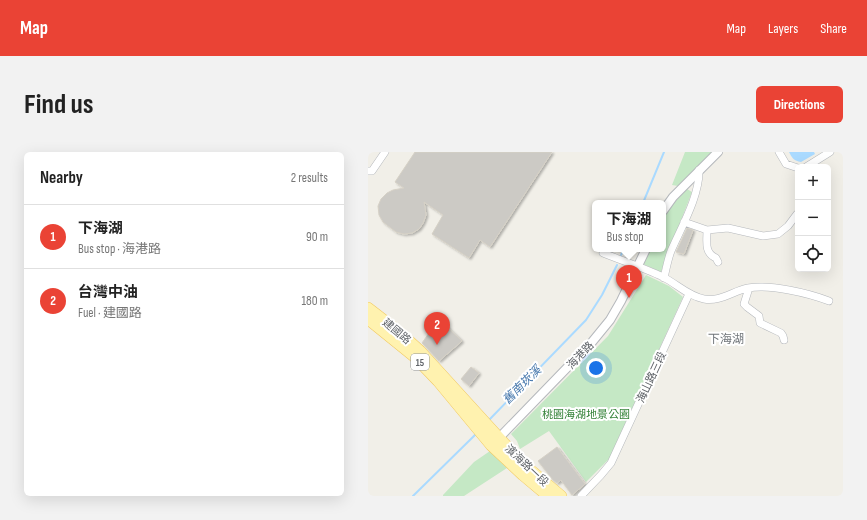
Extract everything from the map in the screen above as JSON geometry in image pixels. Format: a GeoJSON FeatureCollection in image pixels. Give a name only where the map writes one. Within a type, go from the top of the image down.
{"type":"FeatureCollection","features":[{"type":"Feature","properties":{"kind":"main road","name":"建國路"},"geometry":{"type":"LineString","coordinates":[[368,308],[399,332],[420,351],[471,413]]}},
{"type":"Feature","properties":{"kind":"main road","name":"建國路"},"geometry":{"type":"LineString","coordinates":[[368,319],[415,357],[471,413]]}},
{"type":"Feature","properties":{"kind":"main road","name":"15"},"geometry":{"type":"LineString","coordinates":[[471,413],[493,439]]}},
{"type":"Feature","properties":{"kind":"main road","name":"濱海路一段"},"geometry":{"type":"LineString","coordinates":[[493,439],[523,475],[548,496]]}},
{"type":"Feature","properties":{"kind":"main road","name":"濱海路一段"},"geometry":{"type":"LineString","coordinates":[[493,439],[561,496]]}},
{"type":"Feature","properties":{"kind":"street"},"geometry":{"type":"LineString","coordinates":[[368,171],[372,171],[385,152]]}},
{"type":"Feature","properties":{"kind":"street"},"geometry":{"type":"LineString","coordinates":[[666,207],[673,197],[718,152]]}},
{"type":"Feature","properties":{"kind":"street"},"geometry":{"type":"LineString","coordinates":[[779,152],[786,164],[795,167]]}},
{"type":"Feature","properties":{"kind":"street"},"geometry":{"type":"LineString","coordinates":[[811,164],[830,152]]}},
{"type":"Feature","properties":{"kind":"street"},"geometry":{"type":"LineString","coordinates":[[664,278],[671,252],[700,180],[699,170]]}},
{"type":"Feature","properties":{"kind":"street"},"geometry":{"type":"LineString","coordinates":[[684,222],[707,230],[728,228],[764,236],[778,234],[795,218]]}},
{"type":"Feature","properties":{"kind":"street"},"geometry":{"type":"LineString","coordinates":[[707,230],[706,246],[708,252],[710,256],[716,258],[718,262]]}},
{"type":"Feature","properties":{"kind":"street","name":"海港路"},"geometry":{"type":"LineString","coordinates":[[493,439],[592,342],[610,320],[645,252]]}},
{"type":"Feature","properties":{"kind":"street"},"geometry":{"type":"LineString","coordinates":[[603,253],[664,278],[689,294],[704,299],[716,299],[735,291],[766,287],[807,294],[829,301]]}},
{"type":"Feature","properties":{"kind":"street"},"geometry":{"type":"LineString","coordinates":[[749,288],[744,304],[747,308],[759,316],[760,323],[780,333],[784,340]]}},
{"type":"Feature","properties":{"kind":"street","name":"海山路三段"},"geometry":{"type":"LineString","coordinates":[[581,496],[611,463],[689,294]]}},
{"type":"Feature","properties":{"kind":"green space"},"geometry":{"type":"Polygon","coordinates":[[[685,152],[712,152],[678,186],[672,185],[685,152]]]}},
{"type":"Feature","properties":{"kind":"green space"},"geometry":{"type":"Polygon","coordinates":[[[687,189],[692,192],[661,272],[643,264],[648,252],[666,252],[666,211],[687,189]]]}},
{"type":"Feature","properties":{"kind":"green space","name":"桃園海湖地景公園"},"geometry":{"type":"Polygon","coordinates":[[[646,275],[669,286],[683,297],[609,459],[586,482],[549,431],[520,449],[517,441],[511,434],[608,336],[646,275]]]}},
{"type":"Feature","properties":{"kind":"green space"},"geometry":{"type":"Polygon","coordinates":[[[490,451],[507,468],[464,496],[443,496],[474,462],[490,451]]]}},
{"type":"Feature","properties":{"kind":"water"},"geometry":{"type":"Polygon","coordinates":[[[789,152],[814,152],[815,154],[801,162],[794,159],[789,152]]]}},
{"type":"Feature","properties":{"kind":"building"},"geometry":{"type":"Polygon","coordinates":[[[415,152],[552,152],[490,247],[480,240],[469,258],[432,234],[443,215],[424,202],[426,215],[423,223],[419,229],[412,233],[404,234],[396,232],[383,222],[379,215],[378,206],[381,199],[393,190],[404,188],[395,182],[415,152]]]}},
{"type":"Feature","properties":{"kind":"building"},"geometry":{"type":"Polygon","coordinates":[[[687,228],[693,230],[684,254],[676,252],[687,228]]]}},
{"type":"Feature","properties":{"kind":"building"},"geometry":{"type":"Polygon","coordinates":[[[443,323],[462,341],[439,361],[422,343],[429,333],[443,323]]]}},
{"type":"Feature","properties":{"kind":"building"},"geometry":{"type":"Polygon","coordinates":[[[471,367],[479,373],[469,386],[461,379],[471,367]]]}},
{"type":"Feature","properties":{"kind":"building"},"geometry":{"type":"Polygon","coordinates":[[[557,447],[585,484],[572,495],[561,480],[557,483],[553,480],[538,461],[557,447]]]}},
{"type":"Feature","properties":{"kind":"waterway","name":"舊南崁溪"},"geometry":{"type":"LineString","coordinates":[[644,200],[664,152]]}},
{"type":"Feature","properties":{"kind":"waterway","name":"舊南崁溪"},"geometry":{"type":"LineString","coordinates":[[489,420],[586,320],[602,295],[617,265]]}},
{"type":"Feature","properties":{"kind":"waterway","name":"舊南崁溪"},"geometry":{"type":"LineString","coordinates":[[413,496],[476,434]]}},
{"type":"Feature","properties":{"kind":"place","name":"下海湖"},"geometry":{"type":"Point","coordinates":[629,298]}},
{"type":"Feature","properties":{"kind":"place","name":"台灣中油"},"geometry":{"type":"Point","coordinates":[437,345]}},
{"type":"Feature","properties":{"kind":"district","name":"下海湖"},"geometry":{"type":"Point","coordinates":[726,339]}}]}
